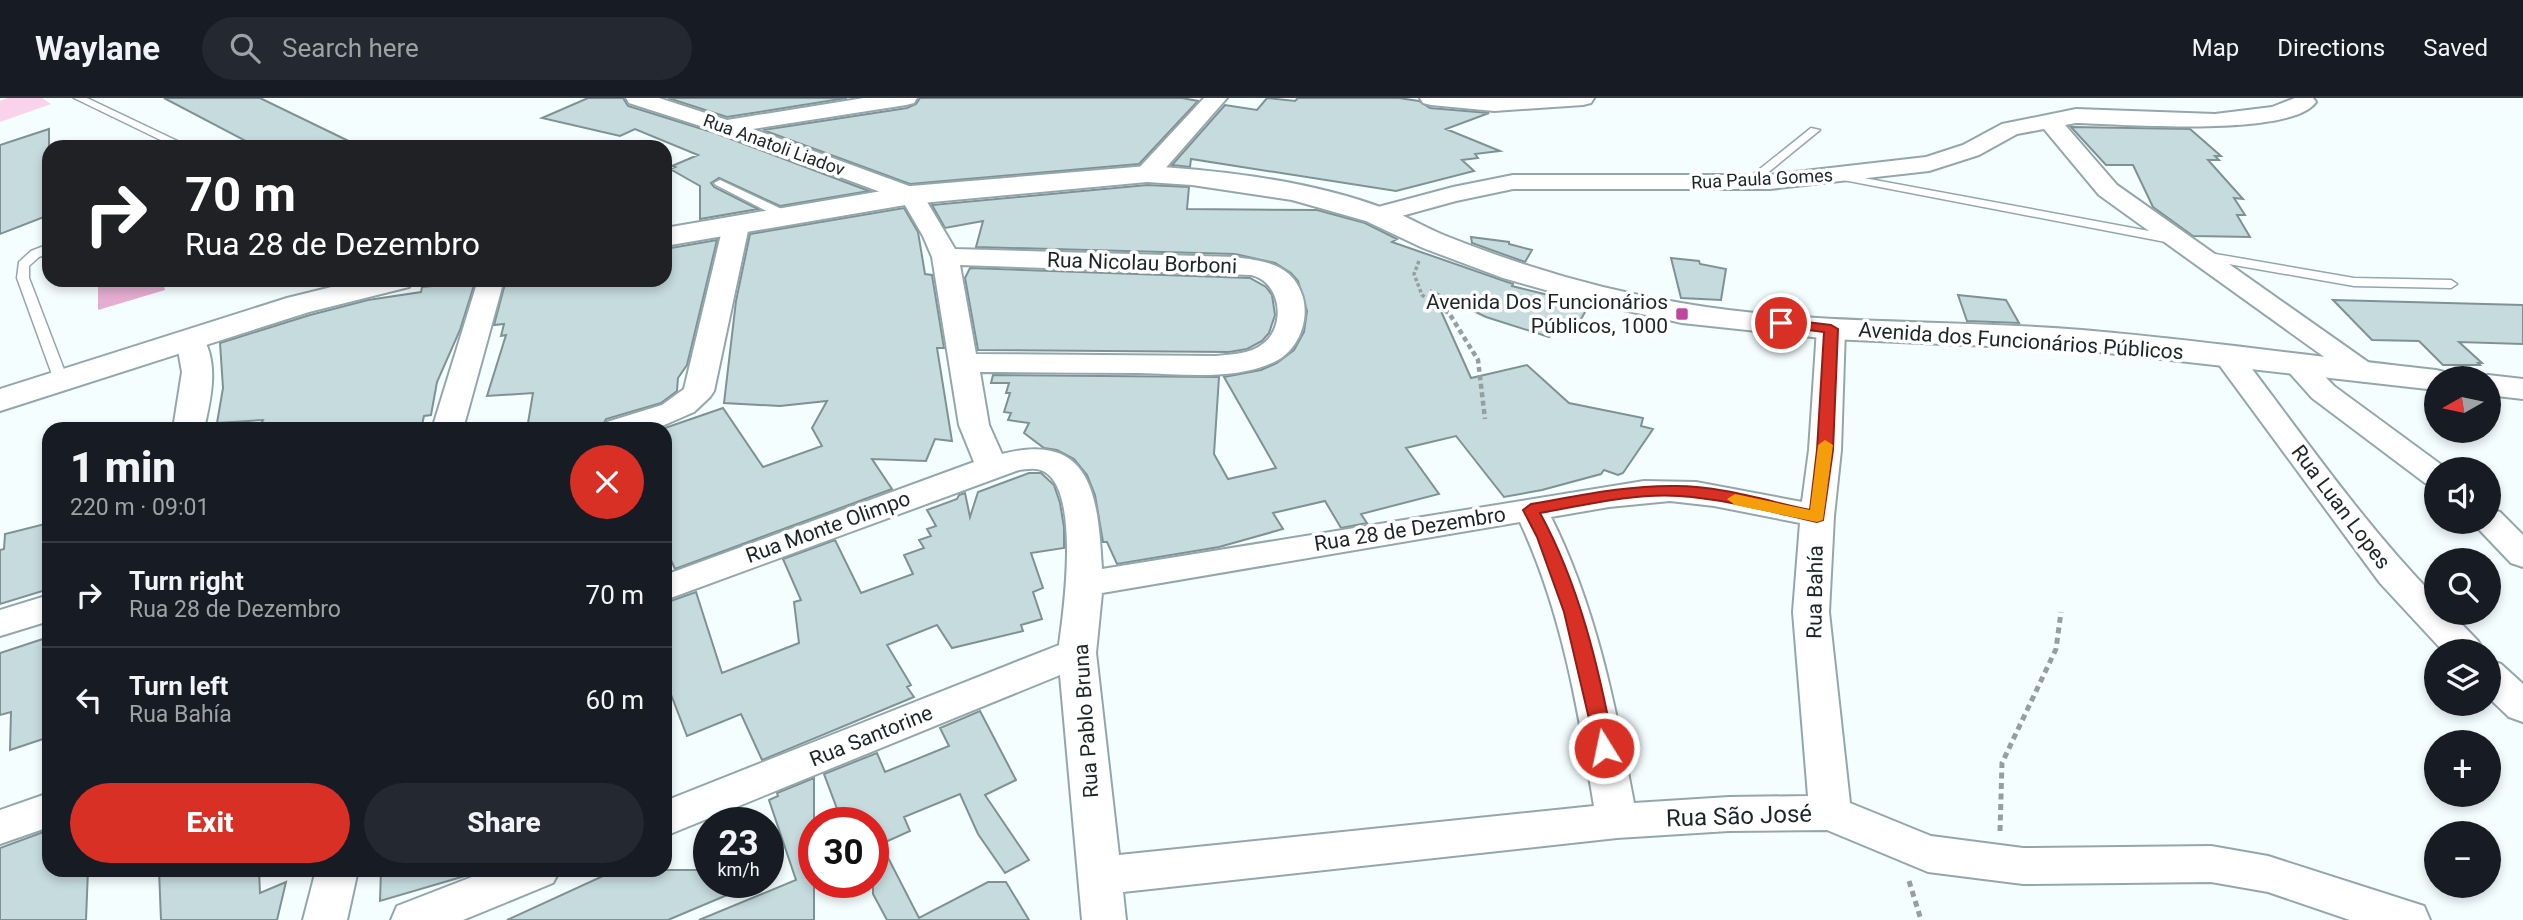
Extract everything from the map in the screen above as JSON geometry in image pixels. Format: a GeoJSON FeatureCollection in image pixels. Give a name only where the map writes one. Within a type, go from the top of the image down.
{"type":"FeatureCollection","features":[{"type":"Feature","properties":{"kind":"street","name":"Rua Anatoli Liadov"},"geometry":{"type":"LineString","coordinates":[[637,98],[724,126],[911,195]]}},
{"type":"Feature","properties":{"kind":"street"},"geometry":{"type":"LineString","coordinates":[[724,126],[906,98]]}},
{"type":"Feature","properties":{"kind":"street"},"geometry":{"type":"LineString","coordinates":[[1147,174],[1216,98]]}},
{"type":"Feature","properties":{"kind":"street"},"geometry":{"type":"LineString","coordinates":[[1431,98],[1494,104],[1583,98]]}},
{"type":"Feature","properties":{"kind":"street"},"geometry":{"type":"LineString","coordinates":[[2119,98],[2142,118]]}},
{"type":"Feature","properties":{"kind":"street","name":"Rua Paula Gomes"},"geometry":{"type":"LineString","coordinates":[[1376,215],[1453,194],[1513,182],[1750,182],[1834,175],[1929,163],[1971,150],[2010,129],[2076,116],[2215,121],[2276,113],[2305,102]]}},
{"type":"Feature","properties":{"kind":"street"},"geometry":{"type":"LineString","coordinates":[[2049,121],[2108,190],[2365,373]]}},
{"type":"Feature","properties":{"kind":"street","name":"Avenida dos Funcionários Públicos"},"geometry":{"type":"LineString","coordinates":[[672,236],[911,195],[1147,174],[1252,184],[1295,192],[1376,215],[1434,242],[1514,271],[1603,296],[1682,313],[1831,329],[2025,337],[2227,355],[2424,379]]}},
{"type":"Feature","properties":{"kind":"street"},"geometry":{"type":"LineString","coordinates":[[911,195],[936,236],[945,257],[974,425],[992,467]]}},
{"type":"Feature","properties":{"kind":"street"},"geometry":{"type":"LineString","coordinates":[[639,422],[692,401],[699,391],[736,226]]}},
{"type":"Feature","properties":{"kind":"street","name":"Rua Nicolau Borboni"},"geometry":{"type":"LineString","coordinates":[[945,257],[1235,265],[1276,275],[1287,289],[1291,315],[1286,335],[1272,352],[1248,361],[1216,365],[964,363]]}},
{"type":"Feature","properties":{"kind":"street"},"geometry":{"type":"LineString","coordinates":[[0,400],[190,338],[333,294],[366,287]]}},
{"type":"Feature","properties":{"kind":"street"},"geometry":{"type":"LineString","coordinates":[[449,422],[489,287]]}},
{"type":"Feature","properties":{"kind":"street","name":"Rua Bahía"},"geometry":{"type":"LineString","coordinates":[[1830,813],[1811,612],[1817,516],[1825,450],[1831,329]]}},
{"type":"Feature","properties":{"kind":"street"},"geometry":{"type":"LineString","coordinates":[[190,338],[198,366],[198,388],[190,422]]}},
{"type":"Feature","properties":{"kind":"street","name":"Rua Luan Lopes"},"geometry":{"type":"LineString","coordinates":[[2227,355],[2392,574],[2454,639]]}},
{"type":"Feature","properties":{"kind":"street"},"geometry":{"type":"LineString","coordinates":[[2296,363],[2323,392],[2424,467]]}},
{"type":"Feature","properties":{"kind":"street","name":"Rua Pablo Bruna"},"geometry":{"type":"LineString","coordinates":[[992,467],[1018,460],[1042,458],[1059,466],[1070,480],[1082,513],[1086,584],[1077,653],[1104,920]]}},
{"type":"Feature","properties":{"kind":"street","name":"Rua Monte Olimpo"},"geometry":{"type":"LineString","coordinates":[[672,585],[992,467]]}},
{"type":"Feature","properties":{"kind":"street","name":"Rua 28 de Dezembro"},"geometry":{"type":"LineString","coordinates":[[1086,584],[1609,496],[1677,491],[1817,516]]}},
{"type":"Feature","properties":{"kind":"street"},"geometry":{"type":"LineString","coordinates":[[1531,510],[1545,537],[1572,612],[1595,698],[1617,821]]}},
{"type":"Feature","properties":{"kind":"street"},"geometry":{"type":"LineString","coordinates":[[2501,533],[2523,555]]}},
{"type":"Feature","properties":{"kind":"street"},"geometry":{"type":"LineString","coordinates":[[0,623],[42,610]]}},
{"type":"Feature","properties":{"kind":"street","name":"Rua Santorine"},"geometry":{"type":"LineString","coordinates":[[672,816],[1077,653]]}},
{"type":"Feature","properties":{"kind":"street"},"geometry":{"type":"LineString","coordinates":[[2501,686],[2523,706]]}},
{"type":"Feature","properties":{"kind":"street"},"geometry":{"type":"LineString","coordinates":[[0,827],[42,812]]}},
{"type":"Feature","properties":{"kind":"street","name":"Rua São José"},"geometry":{"type":"LineString","coordinates":[[1099,876],[1617,821],[1729,814],[1830,813],[1928,854],[2000,864],[2147,867],[2211,864],[2268,874],[2407,920]]}},
{"type":"Feature","properties":{"kind":"street"},"geometry":{"type":"LineString","coordinates":[[325,920],[335,877]]}},
{"type":"Feature","properties":{"kind":"street"},"geometry":{"type":"LineString","coordinates":[[413,920],[520,877]]}},
{"type":"Feature","properties":{"kind":"lane"},"geometry":{"type":"LineString","coordinates":[[79,98],[169,140]]}},
{"type":"Feature","properties":{"kind":"lane"},"geometry":{"type":"LineString","coordinates":[[1750,182],[1815,130]]}},
{"type":"Feature","properties":{"kind":"lane"},"geometry":{"type":"LineString","coordinates":[[1834,175],[2176,240]]}},
{"type":"Feature","properties":{"kind":"lane"},"geometry":{"type":"LineString","coordinates":[[720,183],[788,217]]}},
{"type":"Feature","properties":{"kind":"lane"},"geometry":{"type":"LineString","coordinates":[[42,251],[23,265],[23,278],[61,380]]}},
{"type":"Feature","properties":{"kind":"lane"},"geometry":{"type":"LineString","coordinates":[[2199,256],[2354,282],[2451,284]]}},
{"type":"Feature","properties":{"kind":"path"},"geometry":{"type":"LineString","coordinates":[[1434,242],[1418,262],[1414,274],[1422,295],[1449,313],[1478,360],[1485,419]]}},
{"type":"Feature","properties":{"kind":"path"},"geometry":{"type":"LineString","coordinates":[[2000,864],[2003,763],[2056,649],[2061,612]]}},
{"type":"Feature","properties":{"kind":"shaded area"},"geometry":{"type":"Polygon","coordinates":[[[8,98],[42,98],[51,104],[0,122],[0,101],[8,98]]]}},
{"type":"Feature","properties":{"kind":"shaded area"},"geometry":{"type":"Polygon","coordinates":[[[98,287],[164,287],[165,290],[98,310],[98,287]]]}},
{"type":"Feature","properties":{"kind":"building"},"geometry":{"type":"Polygon","coordinates":[[[164,98],[260,98],[347,140],[244,140],[164,98]]]}},
{"type":"Feature","properties":{"kind":"building"},"geometry":{"type":"Polygon","coordinates":[[[588,98],[623,98],[628,106],[715,133],[869,191],[780,206],[719,178],[711,183],[714,187],[758,209],[700,219],[700,186],[672,170],[675,167],[672,166],[698,155],[672,144],[672,140],[662,140],[635,129],[620,136],[542,118],[588,98]]]}},
{"type":"Feature","properties":{"kind":"building"},"geometry":{"type":"Polygon","coordinates":[[[668,98],[847,98],[727,117],[668,98]]]}},
{"type":"Feature","properties":{"kind":"building"},"geometry":{"type":"Polygon","coordinates":[[[920,98],[1182,98],[1198,101],[1139,164],[910,184],[763,130],[907,108],[916,104],[920,98]]]}},
{"type":"Feature","properties":{"kind":"building"},"geometry":{"type":"Polygon","coordinates":[[[1267,98],[1295,101],[1298,98],[1399,98],[1419,101],[1430,108],[1489,113],[1446,129],[1500,151],[1475,154],[1478,158],[1462,160],[1474,171],[1396,191],[1191,159],[1190,167],[1172,165],[1225,105],[1257,110],[1267,98]]]}},
{"type":"Feature","properties":{"kind":"building"},"geometry":{"type":"Polygon","coordinates":[[[2071,127],[2190,129],[2221,156],[2215,156],[2219,160],[2208,160],[2243,199],[2234,198],[2245,215],[2237,215],[2250,237],[2193,236],[2153,207],[2133,165],[2106,165],[2071,127]]]}},
{"type":"Feature","properties":{"kind":"building"},"geometry":{"type":"Polygon","coordinates":[[[49,129],[49,140],[42,140],[42,218],[0,234],[0,145],[49,129]]]}},
{"type":"Feature","properties":{"kind":"building"},"geometry":{"type":"Polygon","coordinates":[[[1147,185],[1189,187],[1187,209],[1317,210],[1365,223],[1397,239],[1392,242],[1513,284],[1512,286],[1589,305],[1576,328],[1558,324],[1549,337],[1486,317],[1432,291],[1471,378],[1527,365],[1569,403],[1643,418],[1641,426],[1653,429],[1623,473],[1618,475],[1604,470],[1601,474],[1542,490],[1504,497],[1456,436],[1406,448],[1439,494],[1361,514],[1367,523],[1341,528],[1325,501],[1273,513],[1283,529],[1219,547],[1117,564],[1107,542],[1103,542],[1095,495],[1087,475],[1074,459],[1057,450],[1044,448],[1024,433],[1029,423],[1008,420],[1011,413],[1004,412],[1010,393],[1006,393],[1009,383],[991,383],[993,375],[1219,377],[1214,454],[1228,479],[1276,468],[1224,377],[1261,370],[1277,363],[1294,350],[1304,332],[1307,311],[1298,281],[1275,263],[1235,254],[976,247],[983,221],[945,228],[932,205],[1147,185]]]}},
{"type":"Feature","properties":{"kind":"building"},"geometry":{"type":"Polygon","coordinates":[[[904,208],[918,232],[925,274],[932,275],[944,348],[937,348],[952,441],[935,439],[926,461],[872,459],[892,489],[675,569],[672,562],[672,426],[723,408],[763,467],[822,446],[812,428],[827,401],[780,406],[724,403],[736,301],[750,234],[904,208]]]}},
{"type":"Feature","properties":{"kind":"building"},"geometry":{"type":"Polygon","coordinates":[[[1471,237],[1509,242],[1532,250],[1525,262],[1472,243],[1471,237]]]}},
{"type":"Feature","properties":{"kind":"building"},"geometry":{"type":"Polygon","coordinates":[[[717,240],[687,365],[678,378],[677,391],[661,403],[606,419],[604,422],[528,422],[533,393],[487,396],[506,335],[501,336],[504,324],[494,325],[504,287],[672,287],[672,248],[717,240]]]}},
{"type":"Feature","properties":{"kind":"building"},"geometry":{"type":"Polygon","coordinates":[[[1671,258],[1699,261],[1700,264],[1726,269],[1721,300],[1681,298],[1671,258]]]}},
{"type":"Feature","properties":{"kind":"building"},"geometry":{"type":"Polygon","coordinates":[[[970,268],[1250,278],[1266,287],[1272,295],[1275,315],[1269,333],[1262,341],[1247,349],[1229,352],[978,350],[965,278],[970,268]]]}},
{"type":"Feature","properties":{"kind":"building"},"geometry":{"type":"Polygon","coordinates":[[[422,287],[473,287],[460,330],[437,382],[431,415],[424,416],[423,422],[217,422],[223,388],[220,343],[368,300],[421,292],[422,287]]]}},
{"type":"Feature","properties":{"kind":"building"},"geometry":{"type":"Polygon","coordinates":[[[1958,295],[2006,300],[2019,323],[1967,321],[1958,295]]]}},
{"type":"Feature","properties":{"kind":"building"},"geometry":{"type":"Polygon","coordinates":[[[2333,300],[2523,305],[2523,344],[2459,342],[2482,363],[2443,365],[2419,341],[2372,340],[2333,300]]]}},
{"type":"Feature","properties":{"kind":"building"},"geometry":{"type":"Polygon","coordinates":[[[1029,473],[1041,473],[1054,485],[1064,527],[1064,548],[1031,553],[1043,588],[1033,592],[1042,619],[1021,625],[1023,631],[952,648],[937,625],[887,645],[911,685],[907,687],[914,697],[762,760],[741,714],[687,736],[672,697],[672,601],[696,592],[722,673],[799,643],[794,602],[801,600],[783,559],[835,540],[861,593],[913,574],[904,555],[924,548],[919,540],[931,536],[927,529],[936,526],[927,510],[957,499],[965,493],[970,517],[978,492],[1029,473]]]}},
{"type":"Feature","properties":{"kind":"building"},"geometry":{"type":"Polygon","coordinates":[[[42,525],[42,591],[0,604],[0,550],[4,549],[5,534],[42,525]]]}},
{"type":"Feature","properties":{"kind":"building"},"geometry":{"type":"Polygon","coordinates":[[[42,639],[42,739],[10,750],[11,712],[0,715],[0,653],[42,639]]]}},
{"type":"Feature","properties":{"kind":"building"},"geometry":{"type":"Polygon","coordinates":[[[980,711],[1016,780],[985,795],[1029,860],[1005,873],[978,834],[960,794],[904,817],[910,831],[889,840],[889,807],[836,807],[824,774],[877,753],[885,772],[949,746],[940,728],[980,711]]]}},
{"type":"Feature","properties":{"kind":"building"},"geometry":{"type":"Polygon","coordinates":[[[814,778],[814,807],[798,807],[798,898],[814,898],[814,920],[699,920],[752,898],[784,898],[784,885],[796,880],[784,844],[784,807],[771,807],[769,800],[778,796],[777,793],[814,778]]]}},
{"type":"Feature","properties":{"kind":"building"},"geometry":{"type":"Polygon","coordinates":[[[42,833],[42,877],[88,877],[86,920],[0,920],[0,848],[42,833]]]}},
{"type":"Feature","properties":{"kind":"building"},"geometry":{"type":"Polygon","coordinates":[[[889,860],[919,918],[988,882],[1006,882],[1029,920],[887,920],[875,898],[889,898],[889,860]]]}},
{"type":"Feature","properties":{"kind":"building"},"geometry":{"type":"Polygon","coordinates":[[[672,870],[693,870],[693,898],[720,898],[668,920],[507,920],[601,877],[672,877],[672,870]]]}},
{"type":"Feature","properties":{"kind":"building"},"geometry":{"type":"Polygon","coordinates":[[[159,877],[259,877],[260,893],[286,882],[277,920],[161,920],[159,877]]]}},
{"type":"Feature","properties":{"kind":"building"},"geometry":{"type":"Polygon","coordinates":[[[381,877],[462,877],[380,901],[381,877]]]}},
{"type":"Feature","properties":{"kind":"slow traffic"},"geometry":{"type":"LineString","coordinates":[[1735,499],[1817,516],[1825,445]]}},
{"type":"Feature","properties":{"kind":"place","name":"Avenida Dos Funcionários Públicos, 1000"},"geometry":{"type":"Point","coordinates":[1682,314]}},
{"type":"Feature","properties":{"kind":"route"},"geometry":{"type":"LineString","coordinates":[[1604,748],[1595,698],[1572,612],[1545,537],[1531,510],[1609,496],[1677,491],[1817,516],[1825,450],[1831,329],[1781,323]]}}]}
